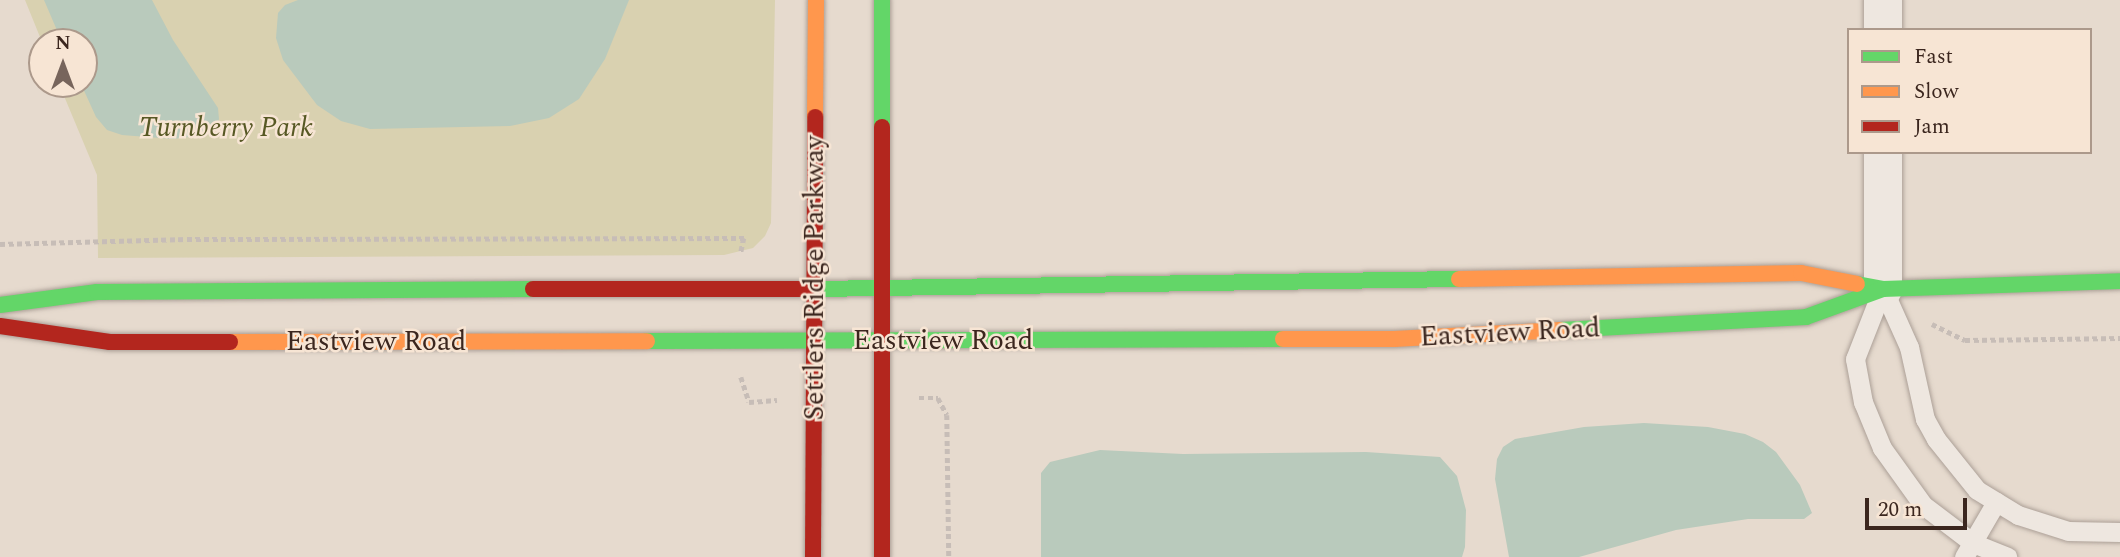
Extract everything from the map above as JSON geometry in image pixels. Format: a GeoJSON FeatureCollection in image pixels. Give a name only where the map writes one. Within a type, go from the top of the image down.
{"type":"FeatureCollection","features":[{"type":"Feature","properties":{"kind":"street","name":"Settlers Ridge Parkway"},"geometry":{"type":"LineString","coordinates":[[813,557],[816,0]]}},
{"type":"Feature","properties":{"kind":"street"},"geometry":{"type":"LineString","coordinates":[[882,0],[882,557]]}},
{"type":"Feature","properties":{"kind":"street"},"geometry":{"type":"LineString","coordinates":[[1883,0],[1883,28]]}},
{"type":"Feature","properties":{"kind":"street"},"geometry":{"type":"LineString","coordinates":[[1883,154],[1883,289]]}},
{"type":"Feature","properties":{"kind":"street","name":"Eastview Road"},"geometry":{"type":"LineString","coordinates":[[0,305],[97,292],[172,290],[883,289],[1562,280],[1801,273],[1883,289],[2120,281]]}},
{"type":"Feature","properties":{"kind":"street","name":"Eastview Road"},"geometry":{"type":"LineString","coordinates":[[0,326],[110,342],[1394,339],[1806,317],[1883,289]]}},
{"type":"Feature","properties":{"kind":"lane"},"geometry":{"type":"LineString","coordinates":[[1883,289],[1909,347],[1925,419],[1936,439],[1977,490],[2018,515],[2068,531],[2120,532]]}},
{"type":"Feature","properties":{"kind":"lane"},"geometry":{"type":"LineString","coordinates":[[1883,289],[1855,359],[1863,402],[1882,448],[1896,472],[1923,505],[1968,550],[2007,557]]}},
{"type":"Feature","properties":{"kind":"lane"},"geometry":{"type":"LineString","coordinates":[[1968,550],[1996,502]]}},
{"type":"Feature","properties":{"kind":"path"},"geometry":{"type":"LineString","coordinates":[[0,244],[187,239],[744,238]]}},
{"type":"Feature","properties":{"kind":"path"},"geometry":{"type":"LineString","coordinates":[[1883,289],[1944,332],[1965,340],[2120,338]]}},
{"type":"Feature","properties":{"kind":"path"},"geometry":{"type":"LineString","coordinates":[[938,398],[943,404],[949,426],[949,557]]}},
{"type":"Feature","properties":{"kind":"green space","name":"Turnberry Park"},"geometry":{"type":"Polygon","coordinates":[[[25,0],[775,0],[771,223],[765,236],[753,248],[724,255],[98,258],[97,175],[65,98],[98,98],[98,28],[36,28],[25,0]]]}},
{"type":"Feature","properties":{"kind":"shaded area"},"geometry":{"type":"Polygon","coordinates":[[[44,0],[152,0],[173,40],[218,108],[219,119],[215,129],[205,135],[173,139],[122,135],[107,130],[96,117],[87,98],[98,98],[98,28],[56,28],[44,0]]]}},
{"type":"Feature","properties":{"kind":"shaded area"},"geometry":{"type":"Polygon","coordinates":[[[298,0],[629,0],[605,59],[579,99],[549,118],[510,126],[370,129],[341,121],[317,105],[283,60],[276,38],[278,13],[285,5],[298,0]]]}},
{"type":"Feature","properties":{"kind":"shaded area"},"geometry":{"type":"Polygon","coordinates":[[[1644,423],[1708,427],[1745,434],[1763,442],[1776,452],[1800,485],[1812,513],[1804,519],[1748,519],[1676,530],[1579,557],[1509,557],[1495,479],[1497,459],[1503,447],[1515,439],[1584,427],[1644,423]]]}},
{"type":"Feature","properties":{"kind":"shaded area"},"geometry":{"type":"Polygon","coordinates":[[[1100,450],[1183,454],[1366,452],[1440,457],[1457,476],[1466,510],[1465,547],[1462,557],[1041,557],[1041,473],[1050,462],[1100,450]]]}},
{"type":"Feature","properties":{"kind":"traffic: fast"},"geometry":{"type":"LineString","coordinates":[[882,0],[882,127]]}},
{"type":"Feature","properties":{"kind":"traffic: fast"},"geometry":{"type":"LineString","coordinates":[[816,289],[1459,279]]}},
{"type":"Feature","properties":{"kind":"traffic: fast"},"geometry":{"type":"LineString","coordinates":[[1857,284],[1883,289],[2120,281]]}},
{"type":"Feature","properties":{"kind":"traffic: fast"},"geometry":{"type":"LineString","coordinates":[[0,305],[97,292],[533,289]]}},
{"type":"Feature","properties":{"kind":"traffic: fast"},"geometry":{"type":"LineString","coordinates":[[1560,330],[1806,317],[1883,289]]}},
{"type":"Feature","properties":{"kind":"traffic: fast"},"geometry":{"type":"LineString","coordinates":[[647,341],[1283,339]]}},
{"type":"Feature","properties":{"kind":"traffic: slow"},"geometry":{"type":"LineString","coordinates":[[815,117],[816,0]]}},
{"type":"Feature","properties":{"kind":"traffic: slow"},"geometry":{"type":"LineString","coordinates":[[1459,279],[1801,273],[1857,284]]}},
{"type":"Feature","properties":{"kind":"traffic: slow"},"geometry":{"type":"LineString","coordinates":[[1283,339],[1394,339],[1560,330]]}},
{"type":"Feature","properties":{"kind":"traffic: slow"},"geometry":{"type":"LineString","coordinates":[[230,342],[647,341]]}},
{"type":"Feature","properties":{"kind":"traffic: jam"},"geometry":{"type":"LineString","coordinates":[[813,557],[815,117]]}},
{"type":"Feature","properties":{"kind":"traffic: jam"},"geometry":{"type":"LineString","coordinates":[[882,127],[882,557]]}},
{"type":"Feature","properties":{"kind":"traffic: jam"},"geometry":{"type":"LineString","coordinates":[[533,289],[816,289]]}},
{"type":"Feature","properties":{"kind":"traffic: jam"},"geometry":{"type":"LineString","coordinates":[[0,326],[110,342],[230,342]]}}]}
